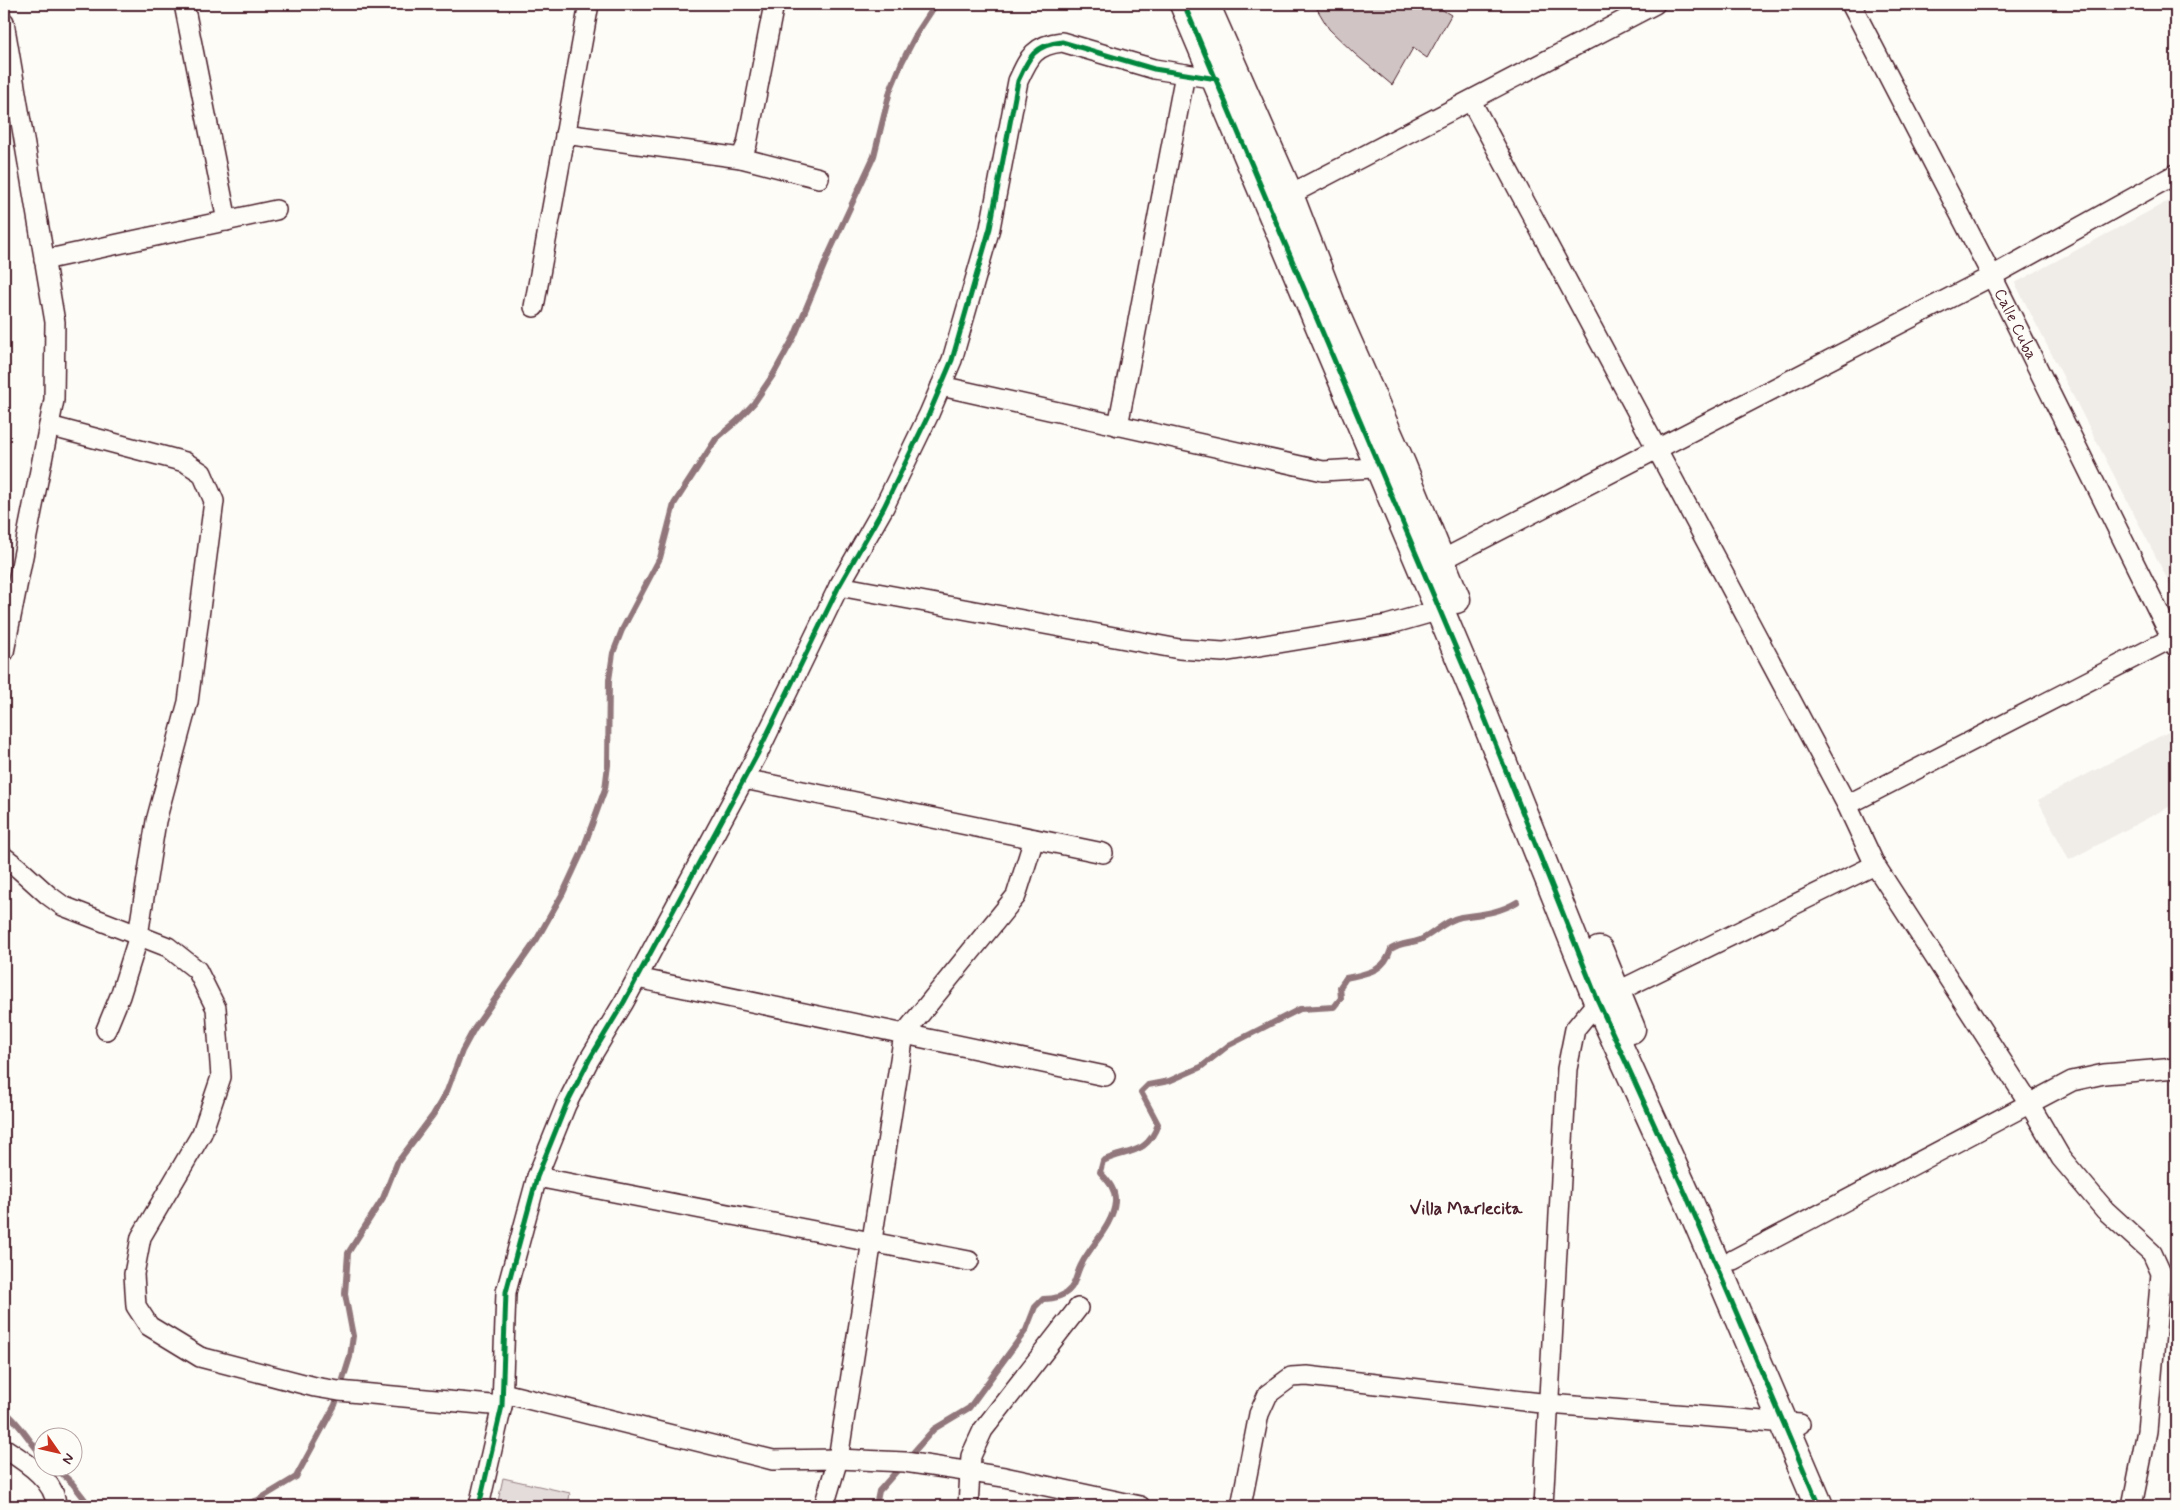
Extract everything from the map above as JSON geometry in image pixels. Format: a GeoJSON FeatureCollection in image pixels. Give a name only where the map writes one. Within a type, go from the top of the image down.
{"type":"FeatureCollection","features":[{"type":"Feature","properties":{"kind":"street"},"geometry":{"type":"LineString","coordinates":[[184,4],[227,221]]}},
{"type":"Feature","properties":{"kind":"street"},"geometry":{"type":"LineString","coordinates":[[534,307],[589,4]]}},
{"type":"Feature","properties":{"kind":"street"},"geometry":{"type":"LineString","coordinates":[[742,158],[747,144],[774,4]]}},
{"type":"Feature","properties":{"kind":"street"},"geometry":{"type":"LineString","coordinates":[[1184,4],[1317,321],[1440,561],[1683,1190],[1791,1424],[1835,1506]]}},
{"type":"Feature","properties":{"kind":"street"},"geometry":{"type":"LineString","coordinates":[[1205,4],[1289,195],[1391,467],[1440,610],[1607,996],[1733,1260],[1818,1506]]}},
{"type":"Feature","properties":{"kind":"street"},"geometry":{"type":"LineString","coordinates":[[1289,195],[1471,102],[1655,4]]}},
{"type":"Feature","properties":{"kind":"street","name":"Calle Cuba"},"geometry":{"type":"LineString","coordinates":[[1851,4],[1992,276],[2175,638]]}},
{"type":"Feature","properties":{"kind":"street"},"geometry":{"type":"LineString","coordinates":[[4,22],[55,322],[54,400],[4,652]]}},
{"type":"Feature","properties":{"kind":"street"},"geometry":{"type":"LineString","coordinates":[[478,1506],[503,1400],[506,1292],[537,1177],[571,1096],[589,1060],[637,978],[744,779],[839,586],[884,507],[941,386],[958,342],[988,236],[1018,81],[1029,59],[1038,49],[1048,44],[1062,42],[1154,69],[1217,79]]}},
{"type":"Feature","properties":{"kind":"street"},"geometry":{"type":"LineString","coordinates":[[1118,426],[1185,74]]}},
{"type":"Feature","properties":{"kind":"street"},"geometry":{"type":"LineString","coordinates":[[1471,102],[1847,805],[1875,865],[2029,1103],[2061,1158],[2105,1210],[2152,1253],[2161,1273],[2147,1431],[2132,1506]]}},
{"type":"Feature","properties":{"kind":"street"},"geometry":{"type":"LineString","coordinates":[[565,134],[742,158],[819,178]]}},
{"type":"Feature","properties":{"kind":"street"},"geometry":{"type":"LineString","coordinates":[[1440,561],[1992,276],[2176,174]]}},
{"type":"Feature","properties":{"kind":"street"},"geometry":{"type":"LineString","coordinates":[[44,260],[276,210]]}},
{"type":"Feature","properties":{"kind":"street"},"geometry":{"type":"LineString","coordinates":[[941,386],[1322,472],[1391,467]]}},
{"type":"Feature","properties":{"kind":"street"},"geometry":{"type":"LineString","coordinates":[[49,426],[185,462],[202,473],[214,501],[188,702],[156,822],[138,935],[120,996],[106,1030]]}},
{"type":"Feature","properties":{"kind":"street"},"geometry":{"type":"LineString","coordinates":[[839,586],[1179,649],[1223,652],[1387,625],[1440,610]]}},
{"type":"Feature","properties":{"kind":"street"},"geometry":{"type":"LineString","coordinates":[[1847,805],[2175,638]]}},
{"type":"Feature","properties":{"kind":"street"},"geometry":{"type":"LineString","coordinates":[[744,779],[1103,853]]}},
{"type":"Feature","properties":{"kind":"street"},"geometry":{"type":"LineString","coordinates":[[824,1506],[838,1459],[904,1034],[1016,896],[1034,839]]}},
{"type":"Feature","properties":{"kind":"street"},"geometry":{"type":"LineString","coordinates":[[4,858],[64,906],[168,947],[197,970],[216,1008],[221,1077],[202,1133],[141,1236],[134,1274],[136,1306],[149,1326],[200,1357],[316,1387],[339,1391],[503,1400],[773,1460],[838,1459],[905,1462],[970,1471],[1140,1506]]}},
{"type":"Feature","properties":{"kind":"street"},"geometry":{"type":"LineString","coordinates":[[1543,1506],[1567,1069],[1574,1030],[1607,996],[1875,865]]}},
{"type":"Feature","properties":{"kind":"street"},"geometry":{"type":"LineString","coordinates":[[637,978],[1105,1076]]}},
{"type":"Feature","properties":{"kind":"street"},"geometry":{"type":"LineString","coordinates":[[1733,1260],[2072,1081],[2104,1074],[2176,1068]]}},
{"type":"Feature","properties":{"kind":"street"},"geometry":{"type":"LineString","coordinates":[[537,1177],[969,1261]]}},
{"type":"Feature","properties":{"kind":"street"},"geometry":{"type":"LineString","coordinates":[[968,1506],[971,1456],[983,1430],[1078,1308]]}},
{"type":"Feature","properties":{"kind":"street"},"geometry":{"type":"LineString","coordinates":[[1241,1506],[1259,1414],[1268,1394],[1291,1377],[1307,1376],[1549,1404],[1791,1424]]}},
{"type":"Feature","properties":{"kind":"street"},"geometry":{"type":"LineString","coordinates":[[4,1448],[43,1478],[56,1498],[56,1506]]}},
{"type":"Feature","properties":{"kind":"shaded area"},"geometry":{"type":"Polygon","coordinates":[[[2176,197],[2176,586],[2172,588],[2015,283],[2176,197]]]}},
{"type":"Feature","properties":{"kind":"shaded area"},"geometry":{"type":"Polygon","coordinates":[[[2176,728],[2176,803],[2069,860],[2038,800],[2176,728]]]}},
{"type":"Feature","properties":{"kind":"shaded area"},"geometry":{"type":"Polygon","coordinates":[[[503,1478],[570,1493],[568,1506],[497,1506],[503,1478]]]}},
{"type":"Feature","properties":{"kind":"building"},"geometry":{"type":"Polygon","coordinates":[[[1314,4],[1433,4],[1451,15],[1427,58],[1413,48],[1392,85],[1329,29],[1314,4]]]}},
{"type":"Feature","properties":{"kind":"waterway"},"geometry":{"type":"LineString","coordinates":[[240,1506],[258,1500],[296,1477],[335,1405],[350,1357],[353,1336],[345,1294],[348,1253],[383,1198],[397,1163],[433,1115],[447,1091],[462,1051],[474,1029],[537,939],[563,893],[582,852],[605,789],[608,765],[609,680],[613,653],[622,630],[660,558],[674,504],[716,439],[754,403],[773,375],[794,337],[830,251],[874,156],[890,91],[902,62],[917,33],[936,4]]}},
{"type":"Feature","properties":{"kind":"waterway"},"geometry":{"type":"LineString","coordinates":[[876,1506],[879,1491],[934,1429],[969,1408],[1026,1330],[1035,1307],[1043,1299],[1062,1295],[1073,1286],[1080,1266],[1110,1219],[1115,1202],[1111,1186],[1100,1172],[1103,1161],[1142,1147],[1148,1142],[1158,1124],[1141,1092],[1148,1085],[1169,1081],[1201,1067],[1229,1045],[1300,1009],[1334,1007],[1341,998],[1340,987],[1346,978],[1368,973],[1379,967],[1384,963],[1391,949],[1395,947],[1420,940],[1455,919],[1497,911],[1517,902]]}},
{"type":"Feature","properties":{"kind":"waterway"},"geometry":{"type":"LineString","coordinates":[[4,1411],[10,1415],[32,1444]]}},
{"type":"Feature","properties":{"kind":"waterway"},"geometry":{"type":"LineString","coordinates":[[67,1478],[90,1506]]}},
{"type":"Feature","properties":{"kind":"cycle path"},"geometry":{"type":"LineString","coordinates":[[1184,4],[1476,696],[1598,1001],[1687,1197],[1819,1506]]}},
{"type":"Feature","properties":{"kind":"cycle path"},"geometry":{"type":"LineString","coordinates":[[479,1506],[502,1406],[506,1292],[537,1177],[566,1105],[589,1060],[624,1002],[758,753],[839,586],[884,507],[929,414],[952,360],[990,228],[1018,81],[1029,59],[1039,49],[1062,42],[1154,69],[1217,79]]}},
{"type":"Feature","properties":{"kind":"district","name":"Villa Marlecita"},"geometry":{"type":"Point","coordinates":[1466,1209]}}]}
